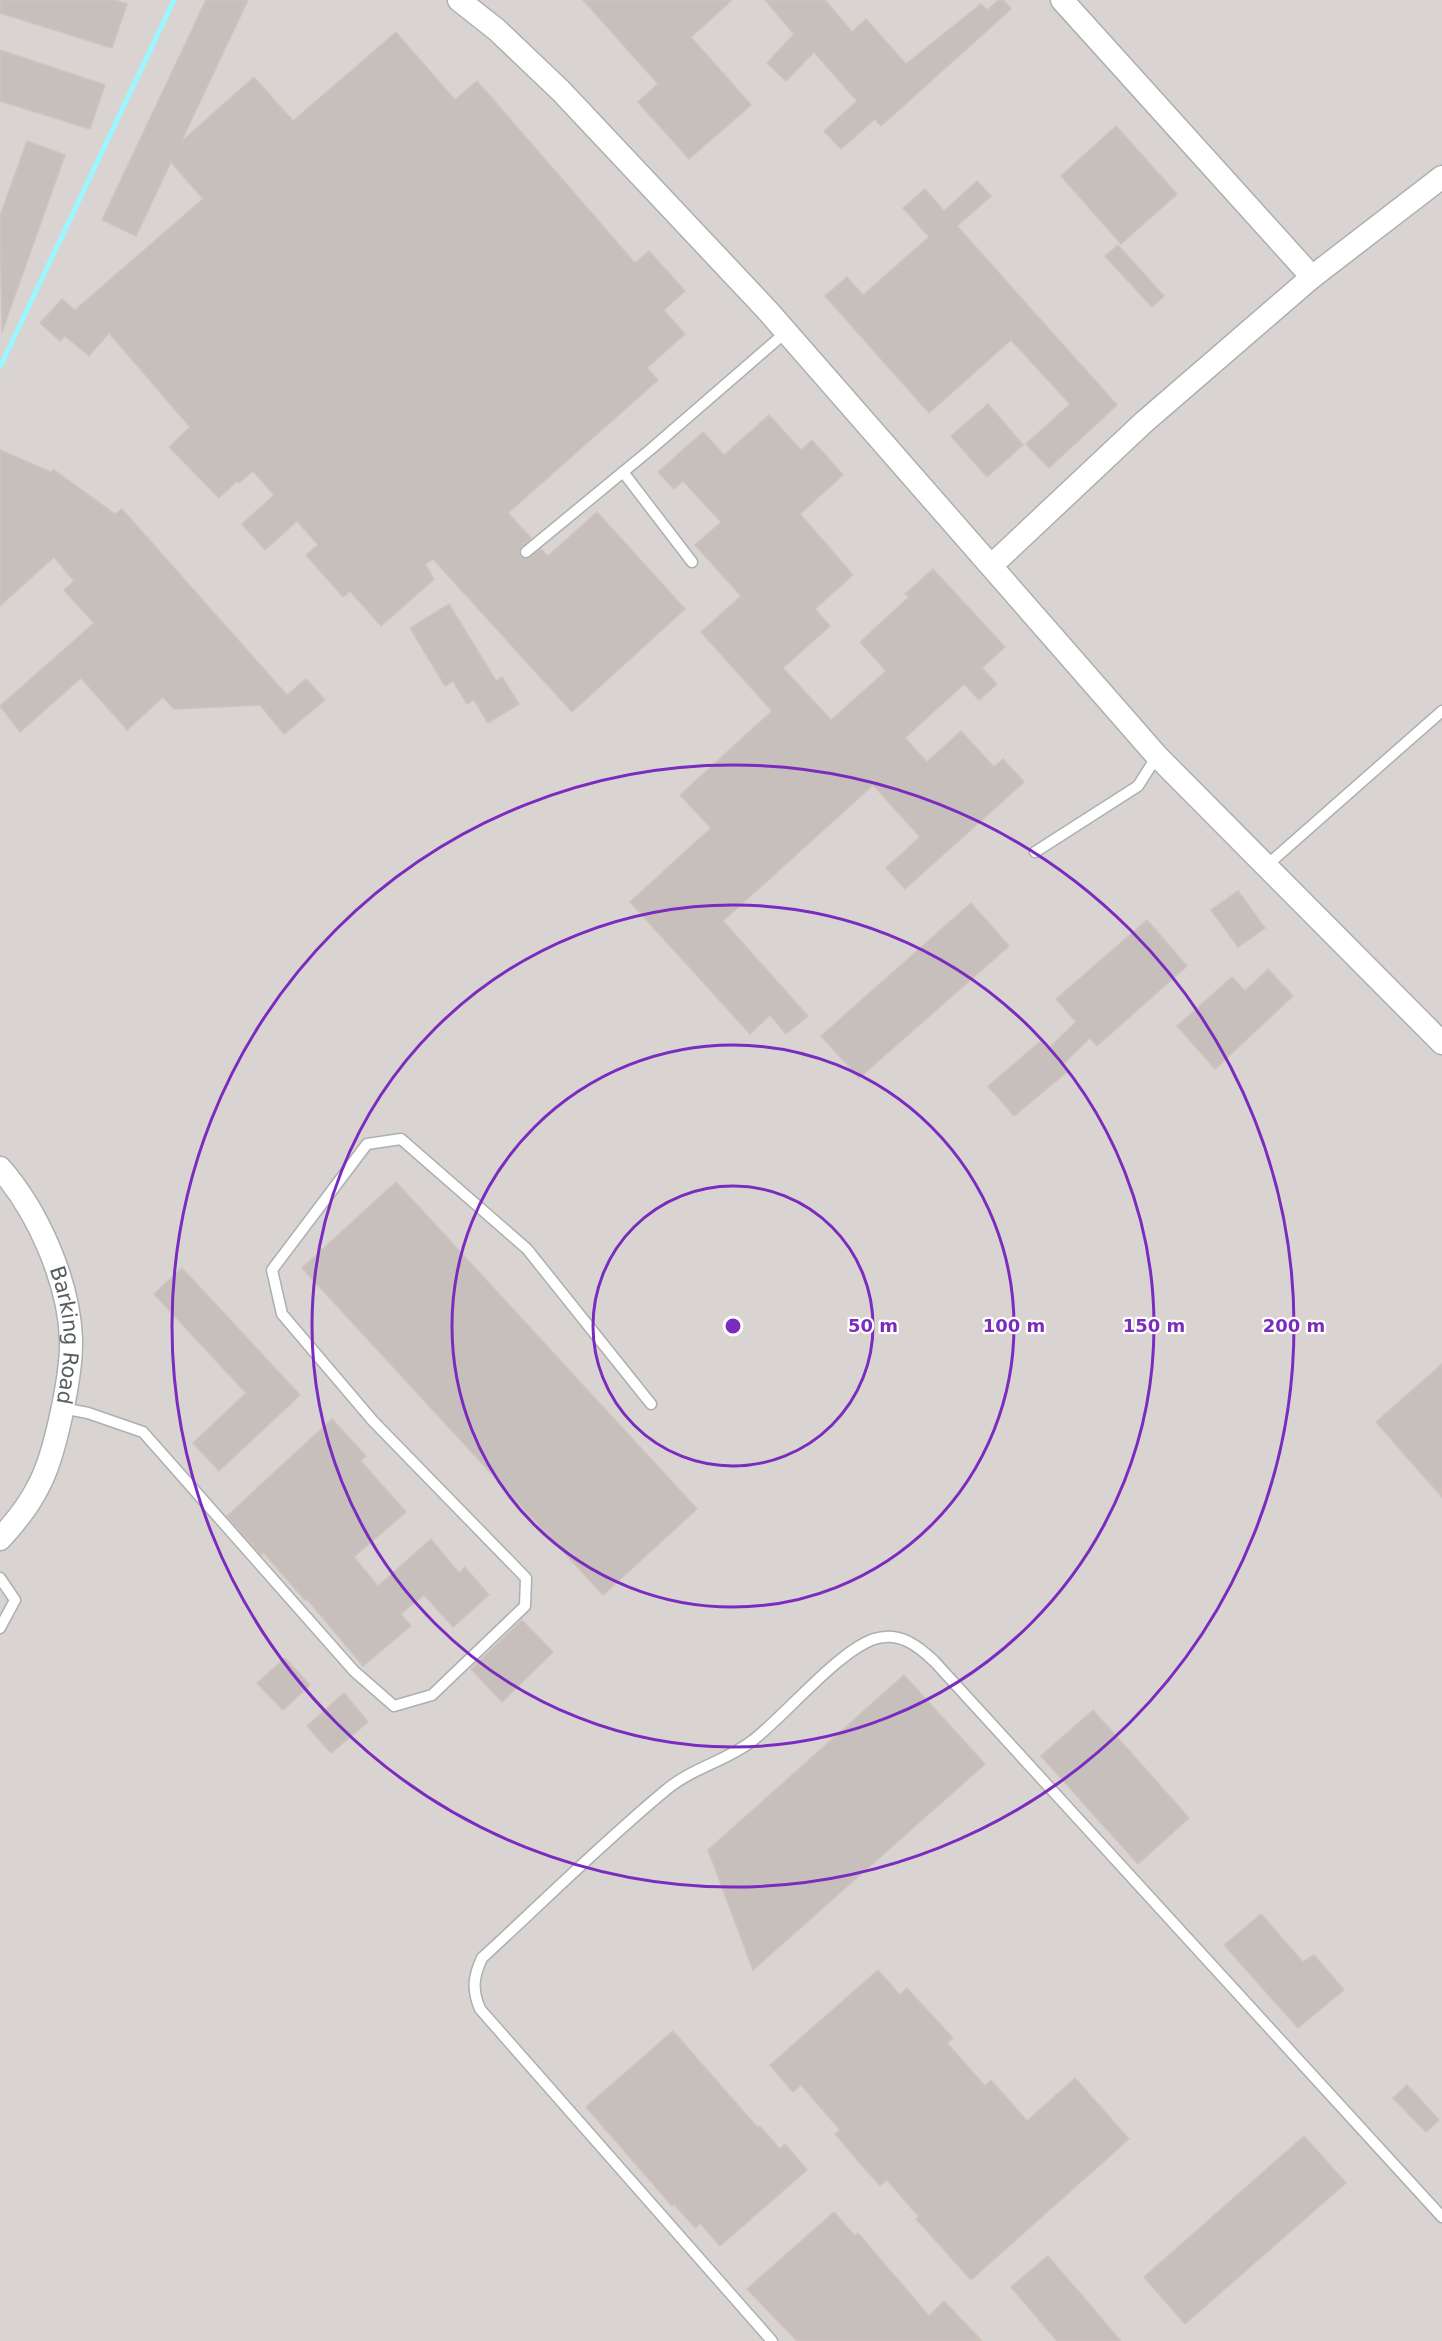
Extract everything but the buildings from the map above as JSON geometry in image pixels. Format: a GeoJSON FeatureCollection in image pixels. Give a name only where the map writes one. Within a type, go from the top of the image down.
{"type":"FeatureCollection","features":[{"type":"Feature","properties":{"kind":"street"},"geometry":{"type":"LineString","coordinates":[[459,0],[497,30],[561,91],[786,332],[1158,756],[1442,1043]]}},
{"type":"Feature","properties":{"kind":"street"},"geometry":{"type":"LineString","coordinates":[[1062,0],[1312,277]]}},
{"type":"Feature","properties":{"kind":"street"},"geometry":{"type":"LineString","coordinates":[[992,566],[1143,423],[1312,277],[1442,177]]}},
{"type":"Feature","properties":{"kind":"street","name":"Barking Road"},"geometry":{"type":"LineString","coordinates":[[0,1168],[14,1184],[42,1233],[61,1282],[71,1338],[69,1373],[62,1408],[39,1486],[0,1539]]}},
{"type":"Feature","properties":{"kind":"lane"},"geometry":{"type":"LineString","coordinates":[[526,552],[786,332]]}},
{"type":"Feature","properties":{"kind":"lane"},"geometry":{"type":"LineString","coordinates":[[623,472],[692,562]]}},
{"type":"Feature","properties":{"kind":"lane"},"geometry":{"type":"LineString","coordinates":[[1266,866],[1442,711]]}},
{"type":"Feature","properties":{"kind":"lane"},"geometry":{"type":"LineString","coordinates":[[1035,852],[1138,786],[1158,756]]}},
{"type":"Feature","properties":{"kind":"lane"},"geometry":{"type":"LineString","coordinates":[[62,1408],[88,1413],[142,1432],[354,1671],[394,1706],[432,1695],[525,1606],[526,1578],[373,1421],[282,1314],[272,1270],[367,1144],[401,1139],[527,1249],[651,1404]]}},
{"type":"Feature","properties":{"kind":"lane"},"geometry":{"type":"LineString","coordinates":[[0,1578],[15,1600],[0,1628]]}},
{"type":"Feature","properties":{"kind":"lane"},"geometry":{"type":"LineString","coordinates":[[772,2341],[480,2009],[474,1995],[473,1983],[482,1958],[668,1789],[736,1752],[848,1654],[872,1640],[888,1636],[902,1638],[919,1647],[934,1661],[1442,2217]]}},
{"type":"Feature","properties":{"kind":"shaded area"},"geometry":{"type":"Polygon","coordinates":[[[0,0],[1442,0],[1442,2341],[0,2341],[0,0]]]}},
{"type":"Feature","properties":{"kind":"waterway"},"geometry":{"type":"LineString","coordinates":[[0,367],[174,0]]}}]}
